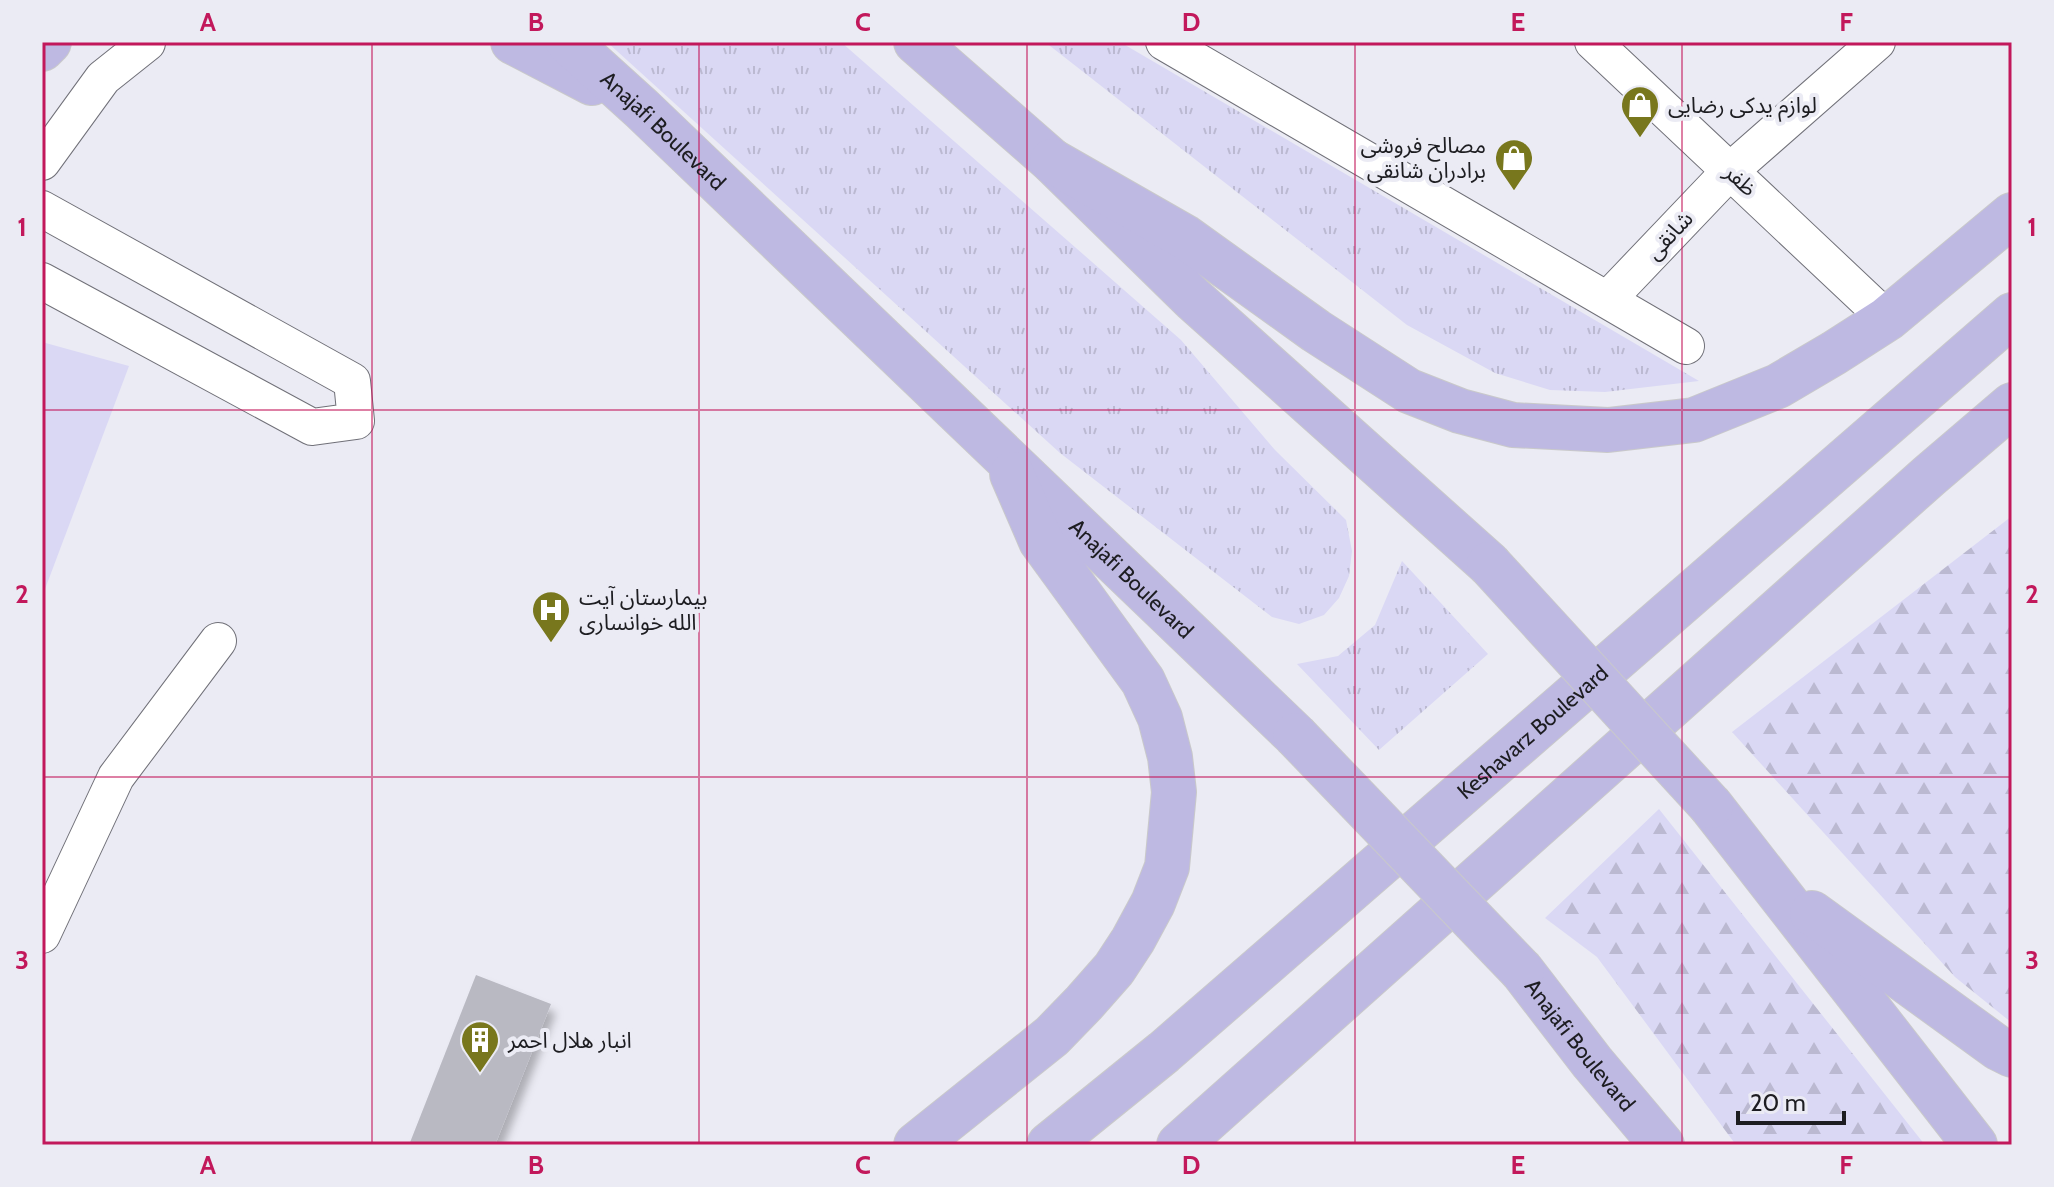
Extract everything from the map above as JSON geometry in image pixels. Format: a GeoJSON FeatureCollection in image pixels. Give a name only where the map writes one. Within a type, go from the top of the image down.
{"type":"FeatureCollection","features":[{"type":"Feature","properties":{"kind":"main road"},"geometry":{"type":"LineString","coordinates":[[42,49],[49,42]]}},
{"type":"Feature","properties":{"kind":"main road"},"geometry":{"type":"LineString","coordinates":[[513,42],[642,109]]}},
{"type":"Feature","properties":{"kind":"main road","name":"Anajafi Boulevard"},"geometry":{"type":"LineString","coordinates":[[568,42],[642,109],[1295,735],[1522,971],[1592,1062],[1662,1145]]}},
{"type":"Feature","properties":{"kind":"main road"},"geometry":{"type":"LineString","coordinates":[[916,42],[1052,161],[1193,299],[1489,564],[1711,806],[1975,1145]]}},
{"type":"Feature","properties":{"kind":"main road"},"geometry":{"type":"LineString","coordinates":[[1052,161],[1185,237],[1316,331],[1409,391],[1460,411],[1513,425],[1608,430],[1694,420],[1778,386],[1887,319],[2012,215]]}},
{"type":"Feature","properties":{"kind":"main road","name":"Keshavarz Boulevard"},"geometry":{"type":"LineString","coordinates":[[1049,1145],[1164,1052],[2012,315]]}},
{"type":"Feature","properties":{"kind":"main road"},"geometry":{"type":"LineString","coordinates":[[1179,1145],[2012,405]]}},
{"type":"Feature","properties":{"kind":"main road"},"geometry":{"type":"LineString","coordinates":[[1929,476],[2012,433]]}},
{"type":"Feature","properties":{"kind":"main road"},"geometry":{"type":"LineString","coordinates":[[916,1145],[1052,1036],[1114,969],[1153,903],[1167,867],[1174,792],[1170,757],[1160,718],[1143,681],[1041,541],[1005,457]]}},
{"type":"Feature","properties":{"kind":"main road"},"geometry":{"type":"LineString","coordinates":[[1774,886],[2012,1055]]}},
{"type":"Feature","properties":{"kind":"main road"},"geometry":{"type":"LineString","coordinates":[[1592,1062],[1637,1145]]}},
{"type":"Feature","properties":{"kind":"street"},"geometry":{"type":"LineString","coordinates":[[1164,42],[1686,346]]}},
{"type":"Feature","properties":{"kind":"street","name":"ظفر"},"geometry":{"type":"LineString","coordinates":[[1593,42],[1887,319]]}},
{"type":"Feature","properties":{"kind":"street","name":"شانقی"},"geometry":{"type":"LineString","coordinates":[[1608,299],[1730,171],[1877,42]]}},
{"type":"Feature","properties":{"kind":"street"},"geometry":{"type":"LineString","coordinates":[[42,162],[103,78],[147,43]]}},
{"type":"Feature","properties":{"kind":"street"},"geometry":{"type":"LineString","coordinates":[[42,209],[352,381],[356,421],[312,427],[42,281]]}},
{"type":"Feature","properties":{"kind":"street"},"geometry":{"type":"LineString","coordinates":[[42,935],[116,777],[218,641]]}},
{"type":"Feature","properties":{"kind":"green space"},"geometry":{"type":"Polygon","coordinates":[[[607,42],[841,42],[1181,340],[1275,450],[1346,520],[1352,551],[1349,576],[1339,598],[1324,615],[1299,624],[1272,617],[1060,453],[607,42]]]}},
{"type":"Feature","properties":{"kind":"green space"},"geometry":{"type":"Polygon","coordinates":[[[1045,42],[1120,42],[1699,381],[1605,392],[1550,390],[1495,373],[1407,325],[1045,42]]]}},
{"type":"Feature","properties":{"kind":"green space"},"geometry":{"type":"Polygon","coordinates":[[[42,342],[129,366],[42,597],[42,342]]]}},
{"type":"Feature","properties":{"kind":"green space"},"geometry":{"type":"Polygon","coordinates":[[[2012,516],[2012,1023],[1955,977],[1732,732],[2012,516]]]}},
{"type":"Feature","properties":{"kind":"green space"},"geometry":{"type":"Polygon","coordinates":[[[1402,561],[1488,654],[1379,750],[1297,664],[1338,656],[1375,625],[1402,561]]]}},
{"type":"Feature","properties":{"kind":"green space"},"geometry":{"type":"Polygon","coordinates":[[[1659,809],[1925,1145],[1736,1145],[1597,957],[1545,918],[1659,809]]]}},
{"type":"Feature","properties":{"kind":"building","name":"انبار هلال احمر"},"geometry":{"type":"Polygon","coordinates":[[[476,975],[551,1004],[495,1145],[409,1145],[476,975]]]}},
{"type":"Feature","properties":{"kind":"place","name":"لوازم یدکی رضایی"},"geometry":{"type":"Point","coordinates":[1640,139]}},
{"type":"Feature","properties":{"kind":"place","name":"مصالح فروشی برادران شانقی"},"geometry":{"type":"Point","coordinates":[1514,192]}},
{"type":"Feature","properties":{"kind":"place","name":"بیمارستان آیت الله خوانساری"},"geometry":{"type":"Point","coordinates":[551,644]}},
{"type":"Feature","properties":{"kind":"place","name":"انبار هلال احمر"},"geometry":{"type":"Point","coordinates":[480,1074]}}]}
